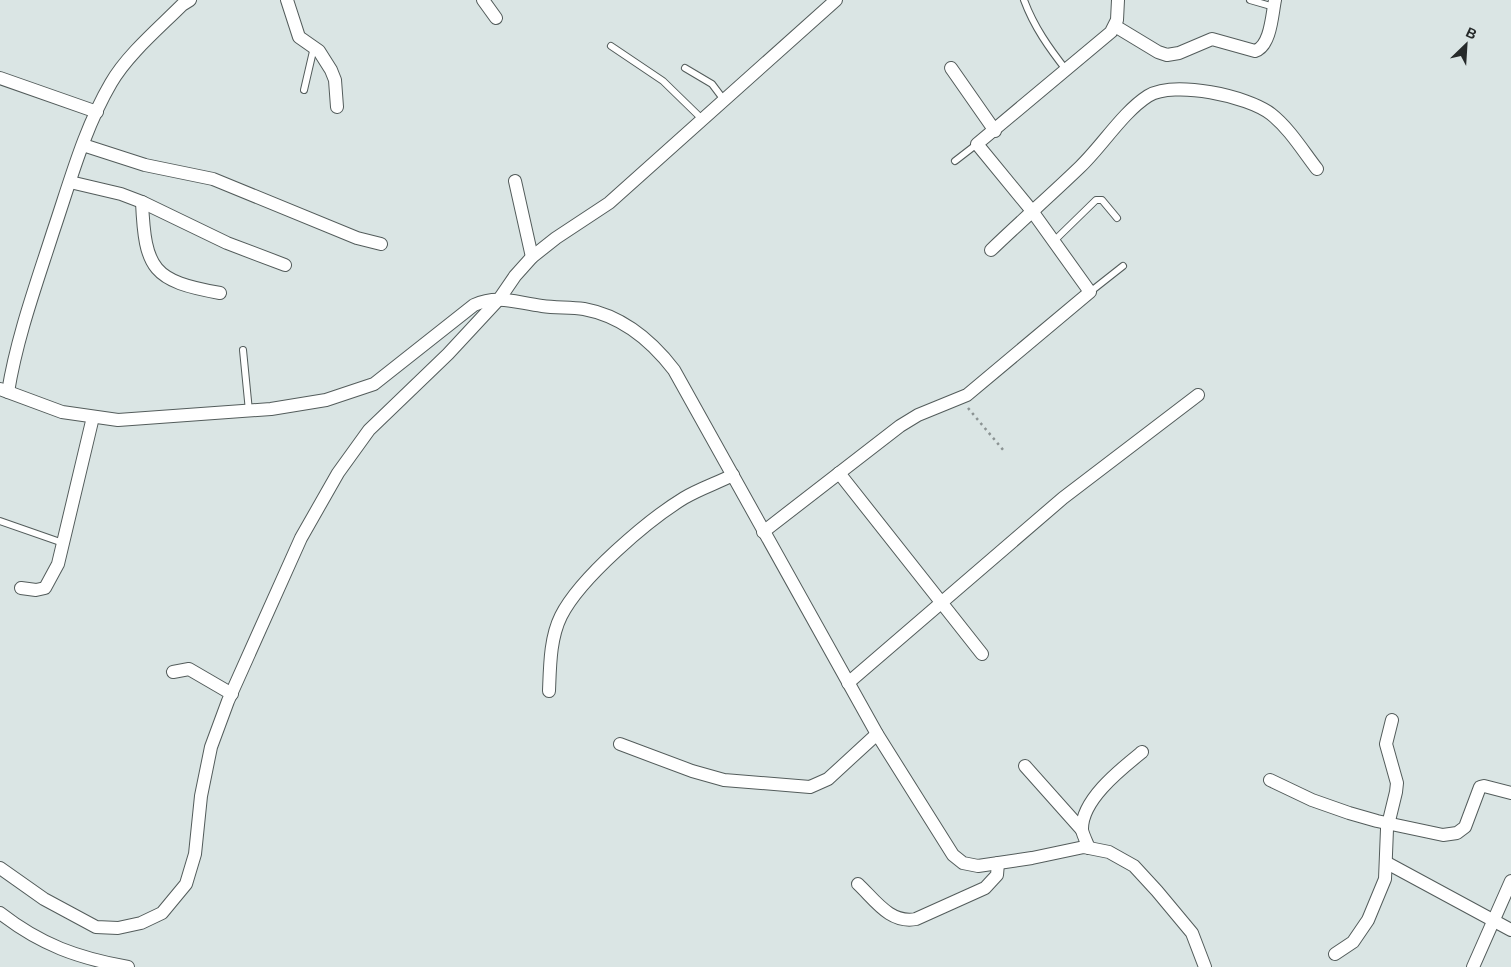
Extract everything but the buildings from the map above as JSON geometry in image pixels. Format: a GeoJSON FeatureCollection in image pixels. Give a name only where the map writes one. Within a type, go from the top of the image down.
{"type":"FeatureCollection","features":[{"type":"Feature","properties":{"kind":"street"},"geometry":{"type":"LineString","coordinates":[[287,0],[296,33],[325,58],[331,70],[335,80],[337,108]]}},
{"type":"Feature","properties":{"kind":"street"},"geometry":{"type":"LineString","coordinates":[[483,0],[496,18]]}},
{"type":"Feature","properties":{"kind":"street"},"geometry":{"type":"LineString","coordinates":[[0,868],[44,899],[96,927],[118,928],[141,923],[162,914],[186,884],[195,854],[210,747],[232,694],[301,538],[338,474],[370,430],[448,354],[500,298],[515,276],[532,257],[556,238],[609,203],[836,0]]}},
{"type":"Feature","properties":{"kind":"street"},"geometry":{"type":"LineString","coordinates":[[764,532],[900,426],[918,415],[960,399],[1090,292],[1032,211],[977,144],[1067,70],[1115,26],[1118,0]]}},
{"type":"Feature","properties":{"kind":"street"},"geometry":{"type":"LineString","coordinates":[[185,2],[137,51],[111,82],[97,112],[70,182],[15,350],[4,391],[62,412],[118,420],[249,411],[326,400],[374,384],[474,305],[482,301],[500,298],[540,306],[597,312],[622,322],[642,336],[674,370],[848,683],[953,855],[962,862],[973,866],[1032,858],[1084,847],[1109,852],[1140,872],[1192,934],[1205,967]]}},
{"type":"Feature","properties":{"kind":"street"},"geometry":{"type":"LineString","coordinates":[[1115,26],[1158,52],[1167,55],[1179,53],[1212,39],[1255,51],[1261,48],[1266,41],[1274,4]]}},
{"type":"Feature","properties":{"kind":"street"},"geometry":{"type":"LineString","coordinates":[[951,68],[995,131]]}},
{"type":"Feature","properties":{"kind":"street"},"geometry":{"type":"LineString","coordinates":[[0,78],[97,112]]}},
{"type":"Feature","properties":{"kind":"street"},"geometry":{"type":"LineString","coordinates":[[992,250],[1081,166],[1145,99],[1160,91],[1173,88],[1242,100],[1263,108],[1280,121],[1317,169]]}},
{"type":"Feature","properties":{"kind":"street"},"geometry":{"type":"LineString","coordinates":[[83,145],[145,165],[213,179],[357,238],[381,244]]}},
{"type":"Feature","properties":{"kind":"street"},"geometry":{"type":"LineString","coordinates":[[70,182],[121,194],[142,202],[227,243],[286,265]]}},
{"type":"Feature","properties":{"kind":"street"},"geometry":{"type":"LineString","coordinates":[[515,182],[532,257]]}},
{"type":"Feature","properties":{"kind":"street"},"geometry":{"type":"LineString","coordinates":[[142,202],[145,242],[150,259],[161,272],[176,283],[220,293]]}},
{"type":"Feature","properties":{"kind":"street"},"geometry":{"type":"LineString","coordinates":[[848,683],[1063,498],[1198,395]]}},
{"type":"Feature","properties":{"kind":"street"},"geometry":{"type":"LineString","coordinates":[[21,588],[36,590],[45,588],[58,564],[93,416]]}},
{"type":"Feature","properties":{"kind":"street"},"geometry":{"type":"LineString","coordinates":[[839,473],[982,654]]}},
{"type":"Feature","properties":{"kind":"street"},"geometry":{"type":"LineString","coordinates":[[549,691],[551,652],[561,617],[575,594],[596,570],[663,512],[686,497],[733,475]]}},
{"type":"Feature","properties":{"kind":"street"},"geometry":{"type":"LineString","coordinates":[[173,672],[189,669],[232,694]]}},
{"type":"Feature","properties":{"kind":"street"},"geometry":{"type":"LineString","coordinates":[[1335,954],[1353,942],[1368,920],[1385,878],[1388,823],[1393,814],[1397,783],[1386,744],[1392,720]]}},
{"type":"Feature","properties":{"kind":"street"},"geometry":{"type":"LineString","coordinates":[[620,744],[692,771],[724,780],[810,786],[828,779],[878,734]]}},
{"type":"Feature","properties":{"kind":"street"},"geometry":{"type":"LineString","coordinates":[[1082,830],[1087,808],[1115,773],[1142,752]]}},
{"type":"Feature","properties":{"kind":"street"},"geometry":{"type":"LineString","coordinates":[[1025,766],[1082,830],[1089,848]]}},
{"type":"Feature","properties":{"kind":"street"},"geometry":{"type":"LineString","coordinates":[[1270,780],[1312,800],[1349,813],[1431,833],[1452,834],[1465,828],[1480,787],[1483,786],[1511,793]]}},
{"type":"Feature","properties":{"kind":"street"},"geometry":{"type":"LineString","coordinates":[[858,884],[889,914],[907,921],[985,888],[997,875],[998,863]]}},
{"type":"Feature","properties":{"kind":"street"},"geometry":{"type":"LineString","coordinates":[[1386,863],[1511,930]]}},
{"type":"Feature","properties":{"kind":"street"},"geometry":{"type":"LineString","coordinates":[[1473,967],[1511,881]]}},
{"type":"Feature","properties":{"kind":"street"},"geometry":{"type":"LineString","coordinates":[[0,913],[43,943],[94,961],[128,967]]}},
{"type":"Feature","properties":{"kind":"lane"},"geometry":{"type":"LineString","coordinates":[[1024,0],[1031,20],[1067,70]]}},
{"type":"Feature","properties":{"kind":"lane"},"geometry":{"type":"LineString","coordinates":[[1250,0],[1274,4]]}},
{"type":"Feature","properties":{"kind":"lane"},"geometry":{"type":"LineString","coordinates":[[611,46],[663,81],[702,120]]}},
{"type":"Feature","properties":{"kind":"lane"},"geometry":{"type":"LineString","coordinates":[[304,90],[314,47]]}},
{"type":"Feature","properties":{"kind":"lane"},"geometry":{"type":"LineString","coordinates":[[685,68],[712,84],[724,100]]}},
{"type":"Feature","properties":{"kind":"lane"},"geometry":{"type":"LineString","coordinates":[[955,161],[977,144]]}},
{"type":"Feature","properties":{"kind":"lane"},"geometry":{"type":"LineString","coordinates":[[1054,241],[1096,200],[1102,200],[1117,218]]}},
{"type":"Feature","properties":{"kind":"lane"},"geometry":{"type":"LineString","coordinates":[[1090,292],[1123,266]]}},
{"type":"Feature","properties":{"kind":"lane"},"geometry":{"type":"LineString","coordinates":[[243,350],[249,411]]}},
{"type":"Feature","properties":{"kind":"lane"},"geometry":{"type":"LineString","coordinates":[[0,521],[62,543]]}},
{"type":"Feature","properties":{"kind":"path"},"geometry":{"type":"LineString","coordinates":[[960,399],[1004,451]]}}]}
